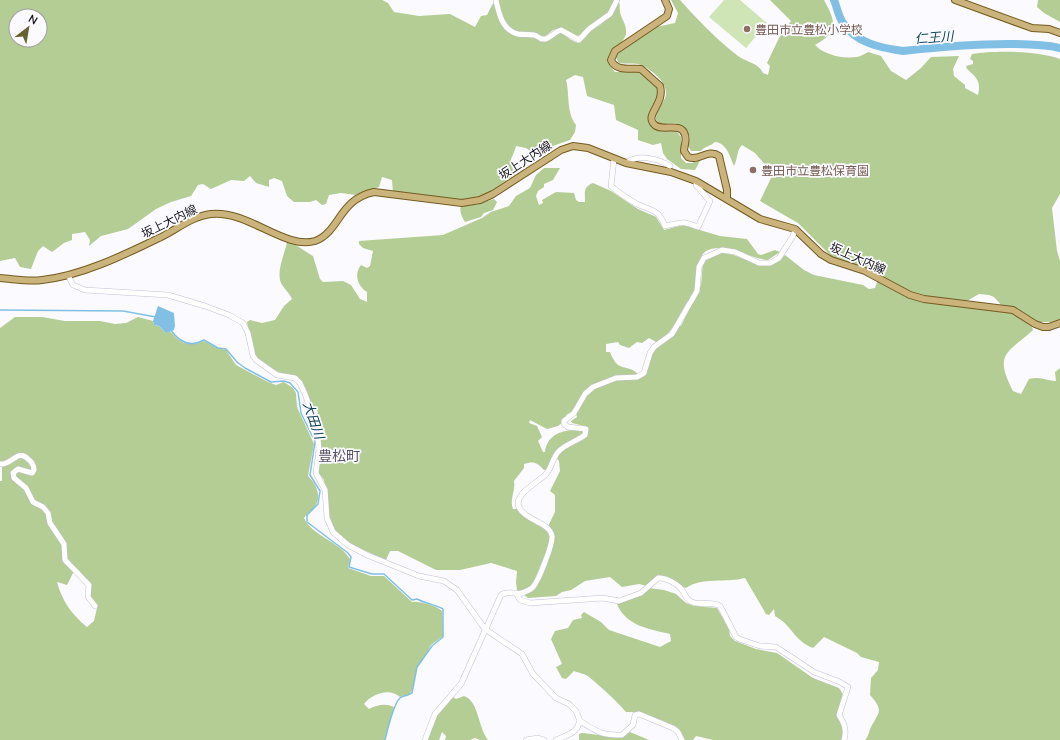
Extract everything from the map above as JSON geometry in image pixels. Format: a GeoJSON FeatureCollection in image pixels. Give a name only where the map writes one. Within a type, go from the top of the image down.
{"type":"FeatureCollection","features":[{"type":"Feature","properties":{"kind":"main road"},"geometry":{"type":"LineString","coordinates":[[665,0],[669,9],[667,16],[615,51],[611,60],[613,64],[620,68],[641,69],[660,86],[661,99],[653,112],[652,122],[660,128],[676,127],[682,130],[686,138],[684,151],[688,157],[695,158],[711,153],[719,156],[727,190],[727,198]]}},
{"type":"Feature","properties":{"kind":"main road"},"geometry":{"type":"LineString","coordinates":[[955,0],[1032,28],[1049,29],[1060,33]]}},
{"type":"Feature","properties":{"kind":"main road","name":"坂上大内線"},"geometry":{"type":"LineString","coordinates":[[0,278],[36,281],[68,275],[134,250],[192,220],[210,214],[234,215],[293,240],[307,242],[322,237],[350,203],[363,194],[374,192],[462,203],[480,200],[492,194],[554,154],[568,147],[578,146],[588,148],[626,163],[671,172],[696,181],[727,198],[760,219],[795,229],[826,258],[865,271],[910,295],[924,299],[1013,310],[1035,324],[1043,327],[1049,327],[1060,323]]}},
{"type":"Feature","properties":{"kind":"street"},"geometry":{"type":"LineString","coordinates":[[496,0],[503,24],[512,32],[518,34],[535,35],[540,39],[547,39],[554,33],[561,30],[579,40],[589,30],[610,14],[617,0]]}},
{"type":"Feature","properties":{"kind":"street"},"geometry":{"type":"LineString","coordinates":[[614,159],[611,186],[638,205],[655,211],[662,218],[665,226],[678,222],[687,222],[698,226],[710,201],[696,185],[696,181]]}},
{"type":"Feature","properties":{"kind":"street"},"geometry":{"type":"LineString","coordinates":[[626,163],[632,159],[651,159],[670,166]]}},
{"type":"Feature","properties":{"kind":"street"},"geometry":{"type":"LineString","coordinates":[[425,740],[435,714],[460,684],[501,595],[504,593],[520,594],[533,587],[552,541],[551,532],[523,513],[518,504],[526,489],[547,474],[558,452],[583,437],[586,428],[568,427],[564,424],[564,421],[574,413],[585,394],[593,387],[616,378],[637,377],[644,373],[650,353],[654,347],[672,334],[697,291],[701,262],[708,255],[722,250],[735,252],[759,263],[770,263],[779,258],[795,229]]}},
{"type":"Feature","properties":{"kind":"street"},"geometry":{"type":"LineString","coordinates":[[68,275],[73,285],[85,290],[168,295],[205,306],[229,315],[243,323],[248,333],[251,352],[256,360],[277,375],[295,378],[300,382],[317,427],[319,450],[316,473],[325,490],[327,518],[333,532],[348,545],[367,555],[419,576],[449,584],[461,594],[485,629],[522,654],[533,674],[556,698],[569,704],[576,712],[580,720],[599,733],[606,735],[622,735],[633,725],[635,715],[639,714],[674,728],[682,740]]}},
{"type":"Feature","properties":{"kind":"street"},"geometry":{"type":"LineString","coordinates":[[0,464],[6,465],[18,455],[27,457],[33,464],[34,470],[32,473],[18,469],[13,473],[14,478],[26,488],[33,502],[42,506],[48,513],[50,524],[64,544],[65,560],[89,585],[87,594],[95,606]]}},
{"type":"Feature","properties":{"kind":"street"},"geometry":{"type":"LineString","coordinates":[[516,593],[520,600],[530,603],[603,598],[619,601],[641,592],[656,579],[662,577],[680,587],[691,602],[699,604],[713,603],[720,606],[734,634],[739,639],[760,646],[776,648],[814,672],[840,682],[848,688],[839,715],[845,727],[844,740]]}},
{"type":"Feature","properties":{"kind":"street"},"geometry":{"type":"LineString","coordinates":[[556,740],[572,733],[577,728],[580,720]]}},
{"type":"Feature","properties":{"kind":"street"},"geometry":{"type":"LineString","coordinates":[[526,740],[538,738],[544,740]]}},
{"type":"Feature","properties":{"kind":"green space"},"geometry":{"type":"Polygon","coordinates":[[[0,0],[382,0],[388,3],[394,12],[419,16],[450,14],[475,27],[481,16],[487,15],[495,2],[507,30],[513,35],[534,37],[541,42],[546,42],[557,31],[578,43],[592,29],[600,25],[618,0],[621,15],[626,27],[626,34],[624,39],[610,56],[610,66],[615,72],[642,72],[654,82],[658,87],[659,95],[650,115],[649,120],[651,124],[657,129],[677,132],[681,137],[681,158],[686,163],[692,163],[701,159],[695,170],[681,169],[667,159],[663,153],[661,143],[653,145],[638,140],[638,130],[616,120],[614,105],[587,96],[583,77],[575,75],[566,80],[569,109],[576,125],[575,132],[570,140],[544,149],[535,154],[526,148],[516,146],[511,160],[511,165],[515,174],[490,192],[476,199],[443,199],[420,195],[393,193],[392,180],[382,177],[379,187],[356,195],[341,193],[329,195],[326,204],[322,205],[316,200],[310,202],[294,202],[287,196],[282,181],[274,178],[269,180],[269,187],[256,183],[250,176],[244,181],[231,180],[211,189],[203,184],[198,185],[191,196],[171,202],[156,209],[128,229],[101,236],[89,246],[90,240],[85,232],[72,234],[72,240],[64,243],[52,252],[43,246],[38,251],[31,269],[20,267],[15,258],[0,261],[0,0]]]}},
{"type":"Feature","properties":{"kind":"green space"},"geometry":{"type":"Polygon","coordinates":[[[497,0],[616,0],[609,13],[578,36],[560,28],[553,30],[543,38],[512,29],[504,19],[497,0]]]}},
{"type":"Feature","properties":{"kind":"green space"},"geometry":{"type":"Polygon","coordinates":[[[671,0],[680,0],[708,30],[730,50],[741,58],[759,67],[763,73],[768,75],[770,66],[767,63],[781,34],[791,21],[770,0],[824,0],[833,20],[832,31],[828,36],[815,45],[828,54],[840,57],[858,57],[868,52],[881,56],[891,71],[906,80],[921,68],[931,57],[959,56],[953,69],[954,76],[965,85],[965,88],[978,95],[979,86],[977,80],[966,66],[973,64],[973,61],[970,59],[972,54],[1017,52],[1041,54],[1060,59],[1060,194],[1052,208],[1057,251],[1060,261],[1060,319],[1051,322],[1038,322],[1002,306],[994,297],[989,295],[979,294],[965,302],[916,295],[832,257],[798,223],[760,201],[773,174],[755,153],[742,145],[734,166],[728,151],[719,143],[715,142],[701,151],[691,151],[688,146],[690,137],[683,127],[677,124],[659,123],[656,120],[657,114],[666,95],[666,90],[661,80],[647,68],[638,64],[619,63],[616,58],[618,53],[656,27],[675,23],[678,13],[671,0]]]}},
{"type":"Feature","properties":{"kind":"green space"},"geometry":{"type":"Polygon","coordinates":[[[724,0],[740,0],[767,23],[746,48],[709,17],[724,0]]]}},
{"type":"Feature","properties":{"kind":"green space"},"geometry":{"type":"Polygon","coordinates":[[[1038,0],[1060,0],[1060,22],[1044,13],[1037,7],[1038,0]]]}},
{"type":"Feature","properties":{"kind":"green space"},"geometry":{"type":"Polygon","coordinates":[[[544,168],[560,168],[553,180],[544,184],[544,187],[538,191],[536,196],[539,205],[543,203],[542,200],[556,192],[574,193],[576,200],[579,202],[585,202],[586,188],[593,183],[611,191],[638,209],[656,217],[664,230],[683,225],[720,236],[747,239],[758,254],[761,255],[775,250],[780,252],[768,260],[756,258],[728,248],[712,249],[705,252],[699,263],[693,293],[668,334],[658,343],[649,338],[642,343],[637,342],[629,348],[620,345],[618,342],[606,344],[606,352],[610,352],[613,359],[619,366],[630,369],[638,374],[594,385],[573,411],[566,415],[562,423],[558,426],[547,429],[530,420],[529,423],[537,426],[542,437],[538,441],[543,452],[545,452],[549,440],[558,433],[576,430],[584,433],[564,446],[547,470],[544,470],[535,463],[524,464],[524,468],[514,481],[512,502],[513,509],[517,509],[524,516],[548,531],[551,540],[532,586],[519,592],[517,590],[516,582],[517,571],[491,563],[460,570],[436,570],[398,551],[390,551],[386,560],[350,544],[335,531],[330,522],[324,480],[319,473],[316,416],[318,413],[316,408],[312,407],[302,384],[263,364],[254,355],[247,322],[250,320],[262,323],[275,320],[284,306],[292,299],[282,285],[280,278],[280,267],[287,242],[297,246],[313,256],[320,279],[323,282],[343,281],[351,285],[360,299],[367,302],[367,292],[361,287],[357,276],[361,265],[367,268],[370,266],[373,251],[363,248],[359,244],[359,241],[443,235],[482,218],[491,212],[509,206],[516,196],[530,188],[536,175],[544,168]]]}},
{"type":"Feature","properties":{"kind":"green space"},"geometry":{"type":"Polygon","coordinates":[[[494,199],[497,202],[493,210],[484,213],[481,217],[465,222],[461,212],[461,205],[475,205],[494,199]]]}},
{"type":"Feature","properties":{"kind":"green space"},"geometry":{"type":"Polygon","coordinates":[[[719,253],[737,256],[761,265],[769,265],[777,262],[785,255],[804,270],[814,275],[863,285],[869,289],[875,288],[878,280],[909,296],[1011,312],[1031,324],[1033,330],[1010,349],[1006,355],[1004,369],[1013,391],[1021,394],[1029,379],[1041,378],[1056,381],[1055,372],[1060,368],[1060,740],[865,740],[879,710],[877,703],[870,695],[871,678],[878,670],[879,662],[861,657],[857,653],[824,637],[813,648],[806,645],[786,624],[775,616],[774,609],[769,615],[766,614],[745,578],[699,582],[686,588],[664,577],[647,586],[639,584],[622,587],[610,577],[585,581],[571,590],[562,592],[556,596],[528,598],[523,594],[529,592],[551,550],[549,524],[555,512],[555,495],[550,491],[560,471],[559,461],[556,457],[559,453],[575,442],[587,429],[584,426],[572,423],[571,421],[577,417],[576,413],[585,396],[592,390],[616,379],[641,378],[644,376],[654,350],[678,326],[681,326],[701,285],[703,262],[707,258],[719,253]]]}},
{"type":"Feature","properties":{"kind":"green space"},"geometry":{"type":"Polygon","coordinates":[[[15,317],[42,317],[65,321],[100,321],[115,324],[126,323],[138,317],[153,321],[154,325],[159,326],[166,333],[170,331],[178,339],[186,343],[194,344],[204,341],[217,348],[226,350],[236,365],[268,382],[276,385],[284,382],[293,388],[296,393],[297,407],[314,444],[308,476],[316,487],[318,492],[318,500],[313,509],[304,518],[308,524],[345,553],[350,559],[348,568],[371,576],[384,576],[412,602],[428,604],[442,611],[443,636],[431,645],[423,660],[417,667],[413,688],[410,694],[400,697],[391,692],[381,693],[371,697],[364,704],[369,709],[381,705],[394,707],[385,740],[0,740],[0,481],[2,481],[2,467],[19,456],[26,458],[34,468],[30,472],[18,468],[12,473],[12,477],[23,487],[34,504],[42,507],[47,513],[49,524],[64,545],[64,560],[74,571],[67,585],[57,582],[65,601],[77,618],[87,627],[94,621],[97,608],[89,597],[88,582],[81,577],[65,560],[64,543],[50,523],[49,512],[42,504],[33,501],[26,487],[15,477],[14,472],[18,470],[29,475],[35,470],[30,458],[19,455],[5,463],[0,461],[0,328],[15,317]]]}},
{"type":"Feature","properties":{"kind":"green space"},"geometry":{"type":"Polygon","coordinates":[[[649,588],[664,590],[676,594],[686,603],[694,606],[717,608],[729,629],[730,636],[735,641],[756,649],[777,653],[813,678],[839,688],[844,696],[838,714],[843,730],[842,740],[713,740],[696,736],[693,740],[684,740],[668,724],[637,712],[626,712],[608,693],[586,675],[574,671],[566,679],[562,678],[556,667],[562,664],[551,639],[555,631],[568,628],[573,620],[582,618],[581,615],[584,612],[601,622],[609,630],[660,647],[671,641],[670,634],[646,628],[632,622],[621,611],[617,604],[649,588]]]}},
{"type":"Feature","properties":{"kind":"green space"},"geometry":{"type":"Polygon","coordinates":[[[464,696],[473,703],[482,729],[488,740],[480,740],[475,738],[470,740],[445,740],[446,736],[442,732],[439,740],[427,740],[434,718],[453,697],[456,699],[464,696]]]}},
{"type":"Feature","properties":{"kind":"green space"},"geometry":{"type":"Polygon","coordinates":[[[630,732],[649,740],[579,740],[579,734],[582,733],[619,736],[630,732]]]}},
{"type":"Feature","properties":{"kind":"water"},"geometry":{"type":"Polygon","coordinates":[[[158,306],[174,313],[174,330],[166,333],[159,326],[154,325],[153,321],[158,306]]]}},
{"type":"Feature","properties":{"kind":"waterway","name":"仁王川"},"geometry":{"type":"LineString","coordinates":[[834,0],[840,17],[848,30],[862,40],[886,48],[903,51],[956,46],[1008,44],[1041,45],[1060,48]]}},
{"type":"Feature","properties":{"kind":"waterway","name":"大田川"},"geometry":{"type":"LineString","coordinates":[[0,310],[123,311],[156,317]]}},
{"type":"Feature","properties":{"kind":"waterway","name":"大田川"},"geometry":{"type":"LineString","coordinates":[[170,329],[173,334],[185,342],[194,343],[204,340],[218,348],[226,349],[237,362],[245,368],[271,382],[284,381],[290,383],[298,392],[301,413],[315,442],[310,475],[320,491],[318,504],[307,515],[307,522],[348,553],[351,557],[349,567],[372,574],[384,574],[412,600],[417,599],[443,609],[443,637],[432,646],[417,667],[412,693],[400,698],[395,705],[385,740]]}},
{"type":"Feature","properties":{"kind":"place","name":"豊田市立豊松小学校"},"geometry":{"type":"Point","coordinates":[747,29]}},
{"type":"Feature","properties":{"kind":"place","name":"豊田市立豊松保育園"},"geometry":{"type":"Point","coordinates":[753,170]}},
{"type":"Feature","properties":{"kind":"district","name":"豊松町"},"geometry":{"type":"Point","coordinates":[339,456]}}]}
